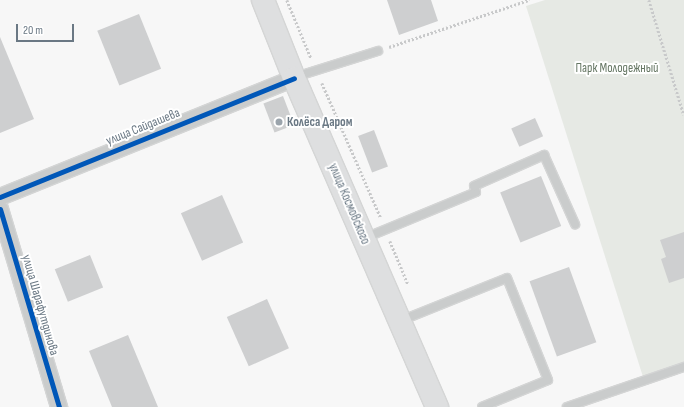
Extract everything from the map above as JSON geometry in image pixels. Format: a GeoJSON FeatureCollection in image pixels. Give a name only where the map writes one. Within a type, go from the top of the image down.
{"type":"FeatureCollection","features":[{"type":"Feature","properties":{"kind":"main road","name":"улица Космовского"},"geometry":{"type":"LineString","coordinates":[[263,0],[294,78],[437,407]]}},
{"type":"Feature","properties":{"kind":"street","name":"улица Сайдашева"},"geometry":{"type":"LineString","coordinates":[[0,197],[294,78]]}},
{"type":"Feature","properties":{"kind":"street","name":"улица Шарафутдинова"},"geometry":{"type":"LineString","coordinates":[[0,209],[59,407]]}},
{"type":"Feature","properties":{"kind":"lane"},"geometry":{"type":"LineString","coordinates":[[294,78],[378,51]]}},
{"type":"Feature","properties":{"kind":"lane"},"geometry":{"type":"LineString","coordinates":[[364,239],[476,192],[474,186],[544,155],[575,224]]}},
{"type":"Feature","properties":{"kind":"lane"},"geometry":{"type":"LineString","coordinates":[[400,321],[507,278],[548,380],[482,407]]}},
{"type":"Feature","properties":{"kind":"lane"},"geometry":{"type":"LineString","coordinates":[[567,407],[684,367]]}},
{"type":"Feature","properties":{"kind":"path"},"geometry":{"type":"LineString","coordinates":[[287,0],[420,313]]}},
{"type":"Feature","properties":{"kind":"path"},"geometry":{"type":"LineString","coordinates":[[378,51],[529,0]]}},
{"type":"Feature","properties":{"kind":"path"},"geometry":{"type":"LineString","coordinates":[[649,0],[684,115]]}},
{"type":"Feature","properties":{"kind":"green space","name":"Парк Молодежный"},"geometry":{"type":"Polygon","coordinates":[[[545,0],[684,0],[684,367],[644,380],[526,6],[545,0]]]}},
{"type":"Feature","properties":{"kind":"building"},"geometry":{"type":"Polygon","coordinates":[[[387,0],[431,0],[438,21],[399,35],[387,0]]]}},
{"type":"Feature","properties":{"kind":"building"},"geometry":{"type":"Polygon","coordinates":[[[139,14],[161,69],[119,86],[97,31],[139,14]]]}},
{"type":"Feature","properties":{"kind":"building"},"geometry":{"type":"Polygon","coordinates":[[[0,37],[34,119],[0,133],[0,37]]]}},
{"type":"Feature","properties":{"kind":"building"},"geometry":{"type":"Polygon","coordinates":[[[283,96],[294,125],[275,132],[263,104],[283,96]]]}},
{"type":"Feature","properties":{"kind":"building"},"geometry":{"type":"Polygon","coordinates":[[[535,118],[543,136],[519,147],[511,129],[535,118]]]}},
{"type":"Feature","properties":{"kind":"building"},"geometry":{"type":"Polygon","coordinates":[[[374,130],[388,166],[372,173],[358,136],[374,130]]]}},
{"type":"Feature","properties":{"kind":"building"},"geometry":{"type":"Polygon","coordinates":[[[541,176],[561,226],[520,243],[500,192],[541,176]]]}},
{"type":"Feature","properties":{"kind":"building"},"geometry":{"type":"Polygon","coordinates":[[[222,195],[243,243],[202,261],[181,213],[222,195]]]}},
{"type":"Feature","properties":{"kind":"building"},"geometry":{"type":"Polygon","coordinates":[[[684,232],[684,278],[669,283],[661,259],[666,257],[660,240],[684,232]]]}},
{"type":"Feature","properties":{"kind":"building"},"geometry":{"type":"Polygon","coordinates":[[[90,255],[103,287],[68,302],[55,269],[90,255]]]}},
{"type":"Feature","properties":{"kind":"building"},"geometry":{"type":"Polygon","coordinates":[[[569,267],[596,342],[557,357],[530,281],[569,267]]]}},
{"type":"Feature","properties":{"kind":"building"},"geometry":{"type":"Polygon","coordinates":[[[267,299],[289,348],[249,366],[227,317],[267,299]]]}},
{"type":"Feature","properties":{"kind":"building"},"geometry":{"type":"Polygon","coordinates":[[[128,335],[158,407],[112,407],[89,351],[128,335]]]}},
{"type":"Feature","properties":{"kind":"cycle path"},"geometry":{"type":"LineString","coordinates":[[0,197],[294,78]]}},
{"type":"Feature","properties":{"kind":"cycle path"},"geometry":{"type":"LineString","coordinates":[[0,209],[59,407]]}},
{"type":"Feature","properties":{"kind":"place","name":"Колёса Даром"},"geometry":{"type":"Point","coordinates":[279,122]}}]}
